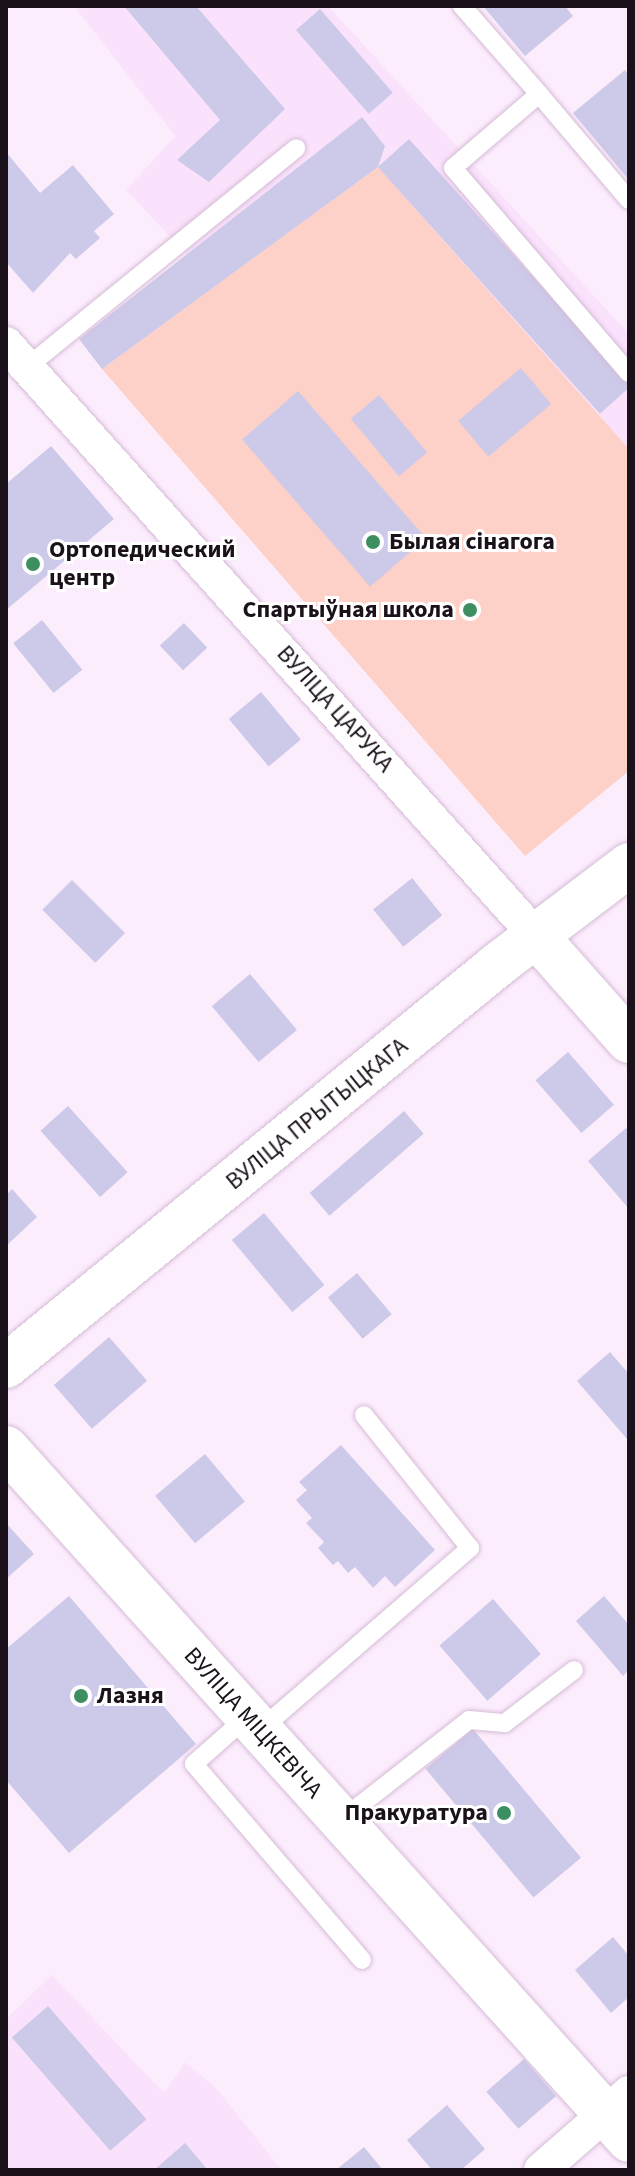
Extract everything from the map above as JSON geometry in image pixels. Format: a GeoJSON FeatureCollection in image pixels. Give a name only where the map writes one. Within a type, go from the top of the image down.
{"type":"FeatureCollection","features":[{"type":"Feature","properties":{"kind":"street","name":"ВУЛІЦА ЦАРУКА"},"geometry":{"type":"LineString","coordinates":[[13,365],[629,1041]]}},
{"type":"Feature","properties":{"kind":"street","name":"ВУЛІЦА ПРЫТЫЦКАГА"},"geometry":{"type":"LineString","coordinates":[[6,1366],[629,865]]}},
{"type":"Feature","properties":{"kind":"street","name":"ВУЛІЦА МІЦКЕВІЧА"},"geometry":{"type":"LineString","coordinates":[[6,1448],[341,1820],[621,2115]]}},
{"type":"Feature","properties":{"kind":"street"},"geometry":{"type":"LineString","coordinates":[[541,2170],[621,2115]]}},
{"type":"Feature","properties":{"kind":"lane"},"geometry":{"type":"LineString","coordinates":[[462,6],[629,200]]}},
{"type":"Feature","properties":{"kind":"lane"},"geometry":{"type":"LineString","coordinates":[[539,94],[453,168],[629,373]]}},
{"type":"Feature","properties":{"kind":"lane"},"geometry":{"type":"LineString","coordinates":[[13,365],[296,148]]}},
{"type":"Feature","properties":{"kind":"lane"},"geometry":{"type":"LineString","coordinates":[[362,1960],[194,1764],[254,1723],[470,1548],[364,1415]]}},
{"type":"Feature","properties":{"kind":"lane"},"geometry":{"type":"LineString","coordinates":[[341,1820],[469,1720],[505,1723],[574,1670]]}},
{"type":"Feature","properties":{"kind":"shaded area"},"geometry":{"type":"Polygon","coordinates":[[[74,6],[328,6],[629,334],[629,449],[378,167],[102,369],[79,339],[187,255],[126,190],[175,136],[74,6]]]}},
{"type":"Feature","properties":{"kind":"shaded area","name":"Спартыўная школа"},"geometry":{"type":"Polygon","coordinates":[[[378,167],[629,449],[629,771],[525,856],[102,369],[378,167]]]}},
{"type":"Feature","properties":{"kind":"shaded area"},"geometry":{"type":"Polygon","coordinates":[[[52,1975],[164,2093],[185,2062],[216,2088],[282,2170],[6,2170],[6,2019],[52,1975]]]}},
{"type":"Feature","properties":{"kind":"building"},"geometry":{"type":"Polygon","coordinates":[[[124,6],[196,6],[285,109],[209,182],[177,160],[220,120],[124,6]]]}},
{"type":"Feature","properties":{"kind":"building"},"geometry":{"type":"Polygon","coordinates":[[[483,6],[565,6],[573,16],[525,56],[483,6]]]}},
{"type":"Feature","properties":{"kind":"building"},"geometry":{"type":"Polygon","coordinates":[[[320,9],[393,93],[369,114],[296,30],[320,9]]]}},
{"type":"Feature","properties":{"kind":"building"},"geometry":{"type":"Polygon","coordinates":[[[625,70],[629,76],[629,180],[573,113],[625,70]]]}},
{"type":"Feature","properties":{"kind":"building"},"geometry":{"type":"Polygon","coordinates":[[[362,117],[385,146],[378,167],[102,369],[79,339],[362,117]]]}},
{"type":"Feature","properties":{"kind":"building"},"geometry":{"type":"Polygon","coordinates":[[[409,139],[629,383],[629,388],[600,414],[378,167],[409,139]]]}},
{"type":"Feature","properties":{"kind":"building"},"geometry":{"type":"Polygon","coordinates":[[[6,152],[40,193],[73,165],[114,214],[94,231],[100,238],[76,259],[70,253],[33,293],[6,262],[6,152]]]}},
{"type":"Feature","properties":{"kind":"building"},"geometry":{"type":"Polygon","coordinates":[[[521,368],[551,404],[488,457],[458,421],[521,368]]]}},
{"type":"Feature","properties":{"kind":"building"},"geometry":{"type":"Polygon","coordinates":[[[298,391],[426,538],[370,587],[242,440],[298,391]]]}},
{"type":"Feature","properties":{"kind":"building"},"geometry":{"type":"Polygon","coordinates":[[[379,395],[427,452],[399,476],[351,419],[379,395]]]}},
{"type":"Feature","properties":{"kind":"building","name":"Ортопедический центр"},"geometry":{"type":"Polygon","coordinates":[[[51,446],[114,519],[6,610],[6,484],[51,446]]]}},
{"type":"Feature","properties":{"kind":"building"},"geometry":{"type":"Polygon","coordinates":[[[42,620],[82,670],[54,693],[13,643],[42,620]]]}},
{"type":"Feature","properties":{"kind":"building"},"geometry":{"type":"Polygon","coordinates":[[[184,623],[207,648],[183,670],[160,646],[184,623]]]}},
{"type":"Feature","properties":{"kind":"building"},"geometry":{"type":"Polygon","coordinates":[[[261,692],[301,739],[269,766],[229,719],[261,692]]]}},
{"type":"Feature","properties":{"kind":"building"},"geometry":{"type":"Polygon","coordinates":[[[412,878],[442,915],[403,947],[373,909],[412,878]]]}},
{"type":"Feature","properties":{"kind":"building"},"geometry":{"type":"Polygon","coordinates":[[[72,880],[125,933],[95,963],[42,910],[72,880]]]}},
{"type":"Feature","properties":{"kind":"building"},"geometry":{"type":"Polygon","coordinates":[[[250,974],[297,1030],[259,1062],[212,1006],[250,974]]]}},
{"type":"Feature","properties":{"kind":"building"},"geometry":{"type":"Polygon","coordinates":[[[568,1052],[614,1105],[581,1133],[536,1080],[568,1052]]]}},
{"type":"Feature","properties":{"kind":"building"},"geometry":{"type":"Polygon","coordinates":[[[68,1106],[128,1172],[100,1197],[41,1131],[68,1106]]]}},
{"type":"Feature","properties":{"kind":"building"},"geometry":{"type":"Polygon","coordinates":[[[404,1111],[424,1134],[329,1216],[310,1193],[404,1111]]]}},
{"type":"Feature","properties":{"kind":"building"},"geometry":{"type":"Polygon","coordinates":[[[626,1128],[629,1131],[629,1209],[588,1161],[626,1128]]]}},
{"type":"Feature","properties":{"kind":"building"},"geometry":{"type":"Polygon","coordinates":[[[12,1189],[37,1217],[6,1246],[6,1195],[12,1189]]]}},
{"type":"Feature","properties":{"kind":"building"},"geometry":{"type":"Polygon","coordinates":[[[264,1213],[324,1285],[292,1312],[232,1240],[264,1213]]]}},
{"type":"Feature","properties":{"kind":"building"},"geometry":{"type":"Polygon","coordinates":[[[357,1273],[392,1314],[363,1339],[328,1297],[357,1273]]]}},
{"type":"Feature","properties":{"kind":"building"},"geometry":{"type":"Polygon","coordinates":[[[109,1337],[147,1381],[92,1429],[54,1385],[109,1337]]]}},
{"type":"Feature","properties":{"kind":"building"},"geometry":{"type":"Polygon","coordinates":[[[610,1352],[629,1374],[627,1439],[577,1381],[610,1352]]]}},
{"type":"Feature","properties":{"kind":"building"},"geometry":{"type":"Polygon","coordinates":[[[341,1445],[435,1550],[395,1587],[385,1576],[373,1588],[355,1567],[348,1573],[338,1561],[333,1565],[318,1548],[324,1542],[306,1523],[312,1518],[296,1500],[307,1490],[299,1482],[341,1445]]]}},
{"type":"Feature","properties":{"kind":"building"},"geometry":{"type":"Polygon","coordinates":[[[205,1454],[245,1501],[195,1543],[155,1496],[205,1454]]]}},
{"type":"Feature","properties":{"kind":"building"},"geometry":{"type":"Polygon","coordinates":[[[6,1523],[34,1554],[6,1579],[6,1523]]]}},
{"type":"Feature","properties":{"kind":"building","name":"Лазня"},"geometry":{"type":"Polygon","coordinates":[[[69,1596],[196,1744],[69,1853],[6,1780],[6,1649],[69,1596]]]}},
{"type":"Feature","properties":{"kind":"building"},"geometry":{"type":"Polygon","coordinates":[[[604,1596],[629,1625],[629,1670],[623,1676],[576,1621],[604,1596]]]}},
{"type":"Feature","properties":{"kind":"building"},"geometry":{"type":"Polygon","coordinates":[[[493,1599],[541,1654],[487,1701],[439,1646],[493,1599]]]}},
{"type":"Feature","properties":{"kind":"building","name":"Пракуратура"},"geometry":{"type":"Polygon","coordinates":[[[473,1729],[581,1858],[533,1898],[426,1769],[473,1729]]]}},
{"type":"Feature","properties":{"kind":"building"},"geometry":{"type":"Polygon","coordinates":[[[613,1937],[629,1956],[629,1997],[611,2013],[575,1970],[613,1937]]]}},
{"type":"Feature","properties":{"kind":"building"},"geometry":{"type":"Polygon","coordinates":[[[48,2006],[146,2119],[110,2151],[12,2037],[48,2006]]]}},
{"type":"Feature","properties":{"kind":"building"},"geometry":{"type":"Polygon","coordinates":[[[524,2059],[556,2096],[518,2129],[486,2092],[524,2059]]]}},
{"type":"Feature","properties":{"kind":"building"},"geometry":{"type":"Polygon","coordinates":[[[447,2105],[485,2149],[461,2170],[432,2170],[407,2140],[447,2105]]]}},
{"type":"Feature","properties":{"kind":"building"},"geometry":{"type":"Polygon","coordinates":[[[185,2143],[208,2170],[154,2170],[185,2143]]]}},
{"type":"Feature","properties":{"kind":"building"},"geometry":{"type":"Polygon","coordinates":[[[364,2147],[383,2170],[336,2170],[364,2147]]]}},
{"type":"Feature","properties":{"kind":"place","name":"Былая сінагога"},"geometry":{"type":"Point","coordinates":[373,542]}},
{"type":"Feature","properties":{"kind":"place","name":"Ортопедический центр"},"geometry":{"type":"Point","coordinates":[33,564]}},
{"type":"Feature","properties":{"kind":"place","name":"Спартыўная школа"},"geometry":{"type":"Point","coordinates":[470,610]}},
{"type":"Feature","properties":{"kind":"place","name":"Лазня"},"geometry":{"type":"Point","coordinates":[81,1696]}},
{"type":"Feature","properties":{"kind":"place","name":"Пракуратура"},"geometry":{"type":"Point","coordinates":[504,1813]}}]}
